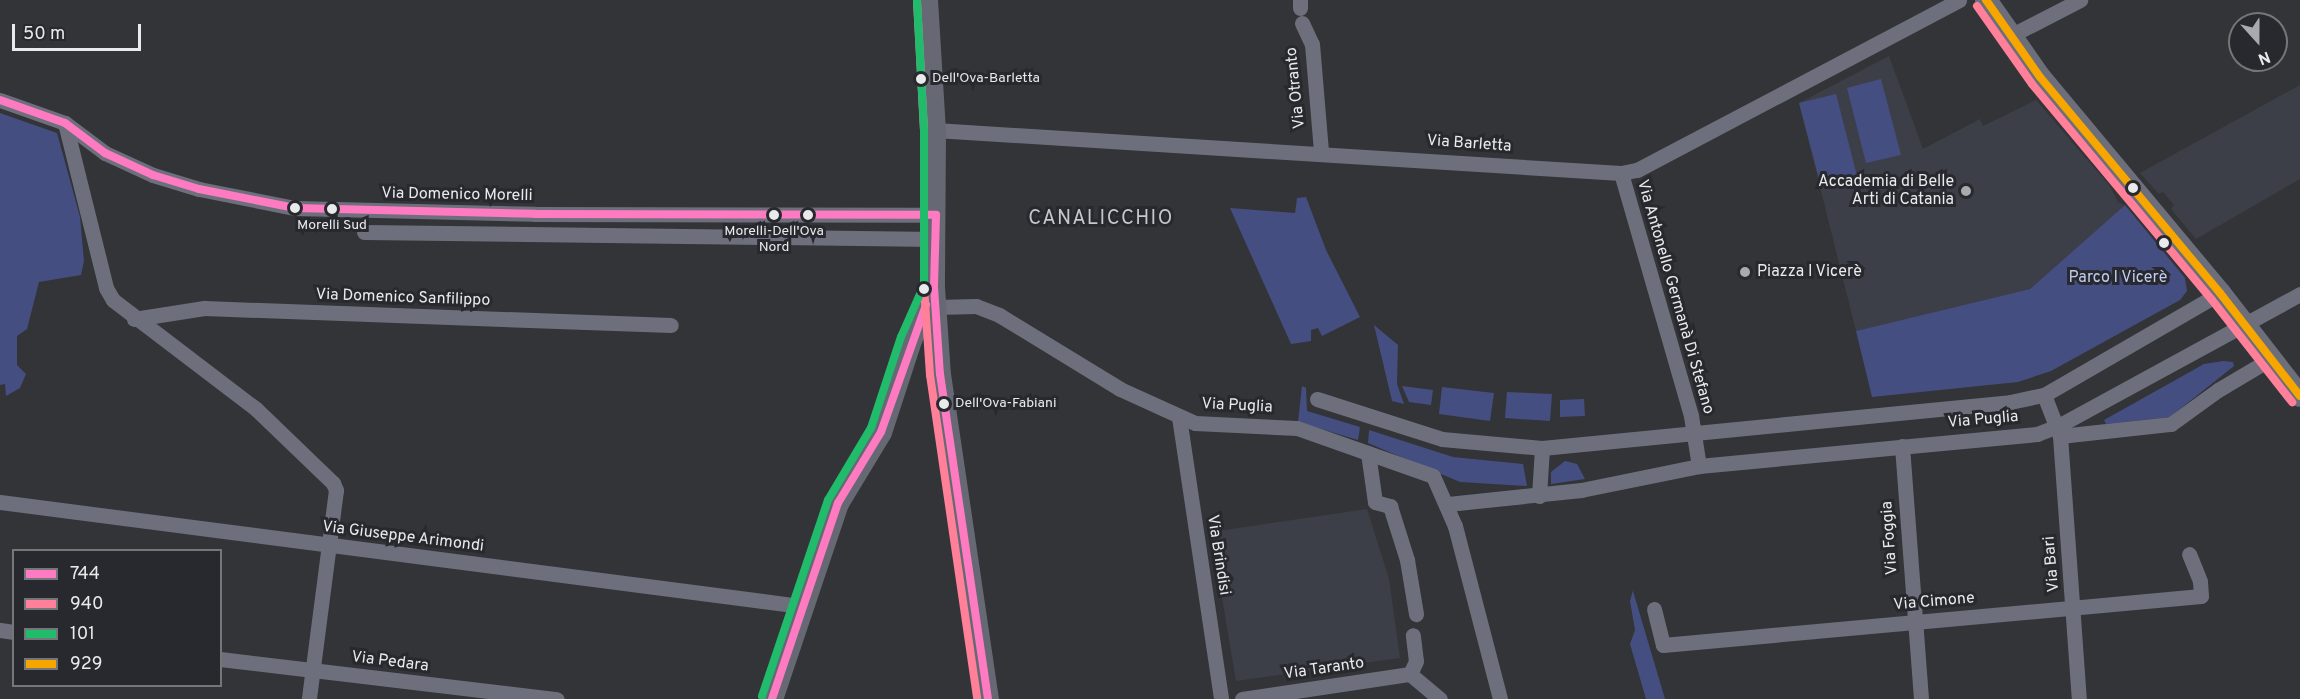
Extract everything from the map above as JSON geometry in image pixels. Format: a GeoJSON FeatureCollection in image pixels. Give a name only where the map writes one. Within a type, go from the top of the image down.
{"type":"FeatureCollection","features":[{"type":"Feature","properties":{"kind":"main road"},"geometry":{"type":"LineString","coordinates":[[927,0],[935,130],[937,334],[958,509],[988,699]]}},
{"type":"Feature","properties":{"kind":"main road"},"geometry":{"type":"LineString","coordinates":[[1986,0],[2010,36],[2245,323],[2300,396]]}},
{"type":"Feature","properties":{"kind":"main road"},"geometry":{"type":"LineString","coordinates":[[772,699],[801,606],[838,503],[881,432],[913,335],[935,297]]}},
{"type":"Feature","properties":{"kind":"main road"},"geometry":{"type":"LineString","coordinates":[[913,335],[931,329],[937,334]]}},
{"type":"Feature","properties":{"kind":"street","name":"Via Barletta"},"geometry":{"type":"LineString","coordinates":[[935,130],[1321,152],[1622,173],[1637,170],[1959,0]]}},
{"type":"Feature","properties":{"kind":"street"},"geometry":{"type":"LineString","coordinates":[[2010,36],[2080,0]]}},
{"type":"Feature","properties":{"kind":"street","name":"Via Otranto"},"geometry":{"type":"LineString","coordinates":[[1301,10],[1312,44],[1321,152]]}},
{"type":"Feature","properties":{"kind":"street","name":"Via Domenico Morelli"},"geometry":{"type":"LineString","coordinates":[[0,99],[65,123],[105,153],[153,175],[199,189],[295,208],[500,214],[936,215]]}},
{"type":"Feature","properties":{"kind":"street"},"geometry":{"type":"LineString","coordinates":[[65,123],[106,288],[113,300],[134,319],[256,410],[330,478],[336,490],[309,699]]}},
{"type":"Feature","properties":{"kind":"street","name":"Via Antonello Germanà Di Stefano"},"geometry":{"type":"LineString","coordinates":[[1622,173],[1693,431]]}},
{"type":"Feature","properties":{"kind":"street"},"geometry":{"type":"LineString","coordinates":[[364,232],[936,239]]}},
{"type":"Feature","properties":{"kind":"street","name":"Via Puglia"},"geometry":{"type":"LineString","coordinates":[[1317,399],[1442,439],[1542,448],[1693,431],[2010,402],[2044,395],[2220,293]]}},
{"type":"Feature","properties":{"kind":"street","name":"Via Puglia"},"geometry":{"type":"LineString","coordinates":[[2059,431],[2245,323],[2300,294]]}},
{"type":"Feature","properties":{"kind":"street","name":"Via Puglia"},"geometry":{"type":"LineString","coordinates":[[935,297],[976,306],[999,315],[1120,389],[1195,423],[1297,428],[1433,476],[1448,504],[1539,496],[1699,466],[2059,431],[2171,424],[2218,390],[2272,358]]}},
{"type":"Feature","properties":{"kind":"street","name":"Via Domenico Sanfilippo"},"geometry":{"type":"LineString","coordinates":[[134,319],[204,308],[671,325]]}},
{"type":"Feature","properties":{"kind":"street","name":"Via Bari"},"geometry":{"type":"LineString","coordinates":[[2044,395],[2059,431],[2079,699]]}},
{"type":"Feature","properties":{"kind":"street","name":"Via Brindisi"},"geometry":{"type":"LineString","coordinates":[[1179,417],[1221,699]]}},
{"type":"Feature","properties":{"kind":"street"},"geometry":{"type":"LineString","coordinates":[[1693,431],[1699,466]]}},
{"type":"Feature","properties":{"kind":"street","name":"Via Foggia"},"geometry":{"type":"LineString","coordinates":[[1902,446],[1921,699]]}},
{"type":"Feature","properties":{"kind":"street"},"geometry":{"type":"LineString","coordinates":[[1539,496],[1542,448]]}},
{"type":"Feature","properties":{"kind":"street"},"geometry":{"type":"LineString","coordinates":[[1368,453],[1375,502],[1390,506],[1407,560],[1416,614]]}},
{"type":"Feature","properties":{"kind":"street","name":"Via Giuseppe Arimondi"},"geometry":{"type":"LineString","coordinates":[[0,502],[801,606]]}},
{"type":"Feature","properties":{"kind":"street"},"geometry":{"type":"LineString","coordinates":[[1448,504],[1500,699]]}},
{"type":"Feature","properties":{"kind":"street","name":"Via Cimone"},"geometry":{"type":"LineString","coordinates":[[1654,609],[1663,645],[2201,596],[2200,581],[2189,554]]}},
{"type":"Feature","properties":{"kind":"street"},"geometry":{"type":"LineString","coordinates":[[1413,635],[1416,661],[1410,674],[1440,699]]}},
{"type":"Feature","properties":{"kind":"street","name":"Via Pedara"},"geometry":{"type":"LineString","coordinates":[[222,659],[556,699]]}},
{"type":"Feature","properties":{"kind":"street","name":"Via Taranto"},"geometry":{"type":"LineString","coordinates":[[1242,699],[1319,694],[1410,674]]}},
{"type":"Feature","properties":{"kind":"shaded area","name":"Accademia di Belle Arti di Catania"},"geometry":{"type":"Polygon","coordinates":[[[1889,56],[1923,149],[1980,119],[1983,126],[2036,100],[2109,185],[2118,202],[2125,205],[2030,289],[1856,331],[1799,103],[1889,56]]]}},
{"type":"Feature","properties":{"kind":"shaded area"},"geometry":{"type":"Polygon","coordinates":[[[2300,85],[2300,179],[2196,239],[2171,209],[2174,205],[2163,192],[2159,194],[2140,173],[2300,85]]]}},
{"type":"Feature","properties":{"kind":"shaded area"},"geometry":{"type":"Polygon","coordinates":[[[1367,509],[1389,579],[1400,658],[1236,681],[1211,532],[1367,509]]]}},
{"type":"Feature","properties":{"kind":"green space"},"geometry":{"type":"Polygon","coordinates":[[[1881,79],[1901,155],[1866,163],[1847,88],[1881,79]]]}},
{"type":"Feature","properties":{"kind":"green space"},"geometry":{"type":"Polygon","coordinates":[[[1836,94],[1857,176],[1821,186],[1799,103],[1836,94]]]}},
{"type":"Feature","properties":{"kind":"green space"},"geometry":{"type":"Polygon","coordinates":[[[0,113],[57,133],[80,217],[84,261],[81,275],[39,282],[27,329],[17,336],[17,365],[26,374],[20,388],[6,396],[5,384],[0,385],[0,113]]]}},
{"type":"Feature","properties":{"kind":"green space"},"geometry":{"type":"Polygon","coordinates":[[[1306,197],[1326,250],[1360,317],[1322,336],[1318,328],[1311,330],[1311,341],[1291,344],[1230,208],[1295,213],[1297,198],[1306,197]]]}},
{"type":"Feature","properties":{"kind":"green space","name":"Parco I Vicerè"},"geometry":{"type":"Polygon","coordinates":[[[2125,205],[2185,278],[2187,291],[2180,300],[2051,371],[2018,382],[1872,397],[1856,331],[2030,289],[2125,205]]]}},
{"type":"Feature","properties":{"kind":"green space"},"geometry":{"type":"Polygon","coordinates":[[[1374,325],[1398,345],[1397,384],[1404,404],[1392,401],[1374,325]]]}},
{"type":"Feature","properties":{"kind":"green space"},"geometry":{"type":"Polygon","coordinates":[[[2233,362],[2234,366],[2170,417],[2106,424],[2104,420],[2204,364],[2233,362]]]}},
{"type":"Feature","properties":{"kind":"green space"},"geometry":{"type":"Polygon","coordinates":[[[1302,386],[1306,388],[1307,411],[1360,427],[1358,440],[1298,422],[1302,386]]]}},
{"type":"Feature","properties":{"kind":"green space"},"geometry":{"type":"Polygon","coordinates":[[[1402,386],[1433,390],[1431,405],[1409,402],[1402,386]]]}},
{"type":"Feature","properties":{"kind":"green space"},"geometry":{"type":"Polygon","coordinates":[[[1442,387],[1494,393],[1490,421],[1439,414],[1442,387]]]}},
{"type":"Feature","properties":{"kind":"green space"},"geometry":{"type":"Polygon","coordinates":[[[1507,392],[1552,394],[1550,421],[1505,418],[1507,392]]]}},
{"type":"Feature","properties":{"kind":"green space"},"geometry":{"type":"Polygon","coordinates":[[[1584,399],[1585,416],[1560,417],[1560,400],[1584,399]]]}},
{"type":"Feature","properties":{"kind":"green space"},"geometry":{"type":"Polygon","coordinates":[[[1369,430],[1453,457],[1523,464],[1527,486],[1460,482],[1368,443],[1369,430]]]}},
{"type":"Feature","properties":{"kind":"green space"},"geometry":{"type":"Polygon","coordinates":[[[1565,461],[1577,464],[1585,479],[1551,484],[1551,472],[1565,461]]]}},
{"type":"Feature","properties":{"kind":"green space"},"geometry":{"type":"Polygon","coordinates":[[[1633,590],[1665,699],[1646,699],[1630,644],[1635,630],[1630,601],[1633,590]]]}},
{"type":"Feature","properties":{"kind":"transit line","name":"929"},"geometry":{"type":"LineString","coordinates":[[1986,0],[2040,77],[2220,293],[2300,396]]}},
{"type":"Feature","properties":{"kind":"transit line","name":"940"},"geometry":{"type":"LineString","coordinates":[[917,1],[924,130],[924,287],[930,375],[977,699]]}},
{"type":"Feature","properties":{"kind":"transit line","name":"101"},"geometry":{"type":"LineString","coordinates":[[762,696],[828,500],[871,428],[901,337],[924,285],[924,130],[917,1]]}},
{"type":"Feature","properties":{"kind":"transit line","name":"940"},"geometry":{"type":"LineString","coordinates":[[1977,6],[2032,84],[2212,300],[2292,402]]}},
{"type":"Feature","properties":{"kind":"transit line","name":"744"},"geometry":{"type":"LineString","coordinates":[[0,100],[65,123],[105,153],[153,175],[199,189],[295,208],[535,214],[936,215],[934,287],[940,374],[988,699]]}},
{"type":"Feature","properties":{"kind":"transit line","name":"744"},"geometry":{"type":"LineString","coordinates":[[772,699],[838,503],[881,432],[926,305]]}},
{"type":"Feature","properties":{"kind":"place","name":"Dell'Ova-Barletta"},"geometry":{"type":"Point","coordinates":[921,79]}},
{"type":"Feature","properties":{"kind":"place","name":"Accademia di Belle Arti di Catania"},"geometry":{"type":"Point","coordinates":[1966,191]}},
{"type":"Feature","properties":{"kind":"place","name":"Morelli Sud"},"geometry":{"type":"Point","coordinates":[332,209]}},
{"type":"Feature","properties":{"kind":"place","name":"Morelli-Dell'Ova Nord"},"geometry":{"type":"Point","coordinates":[774,215]}},
{"type":"Feature","properties":{"kind":"place","name":"Piazza I Vicerè"},"geometry":{"type":"Point","coordinates":[1745,272]}},
{"type":"Feature","properties":{"kind":"place","name":"Dell'Ova-Fabiani"},"geometry":{"type":"Point","coordinates":[944,404]}},
{"type":"Feature","properties":{"kind":"district","name":"CANALICCHIO"},"geometry":{"type":"Point","coordinates":[1101,219]}}]}
